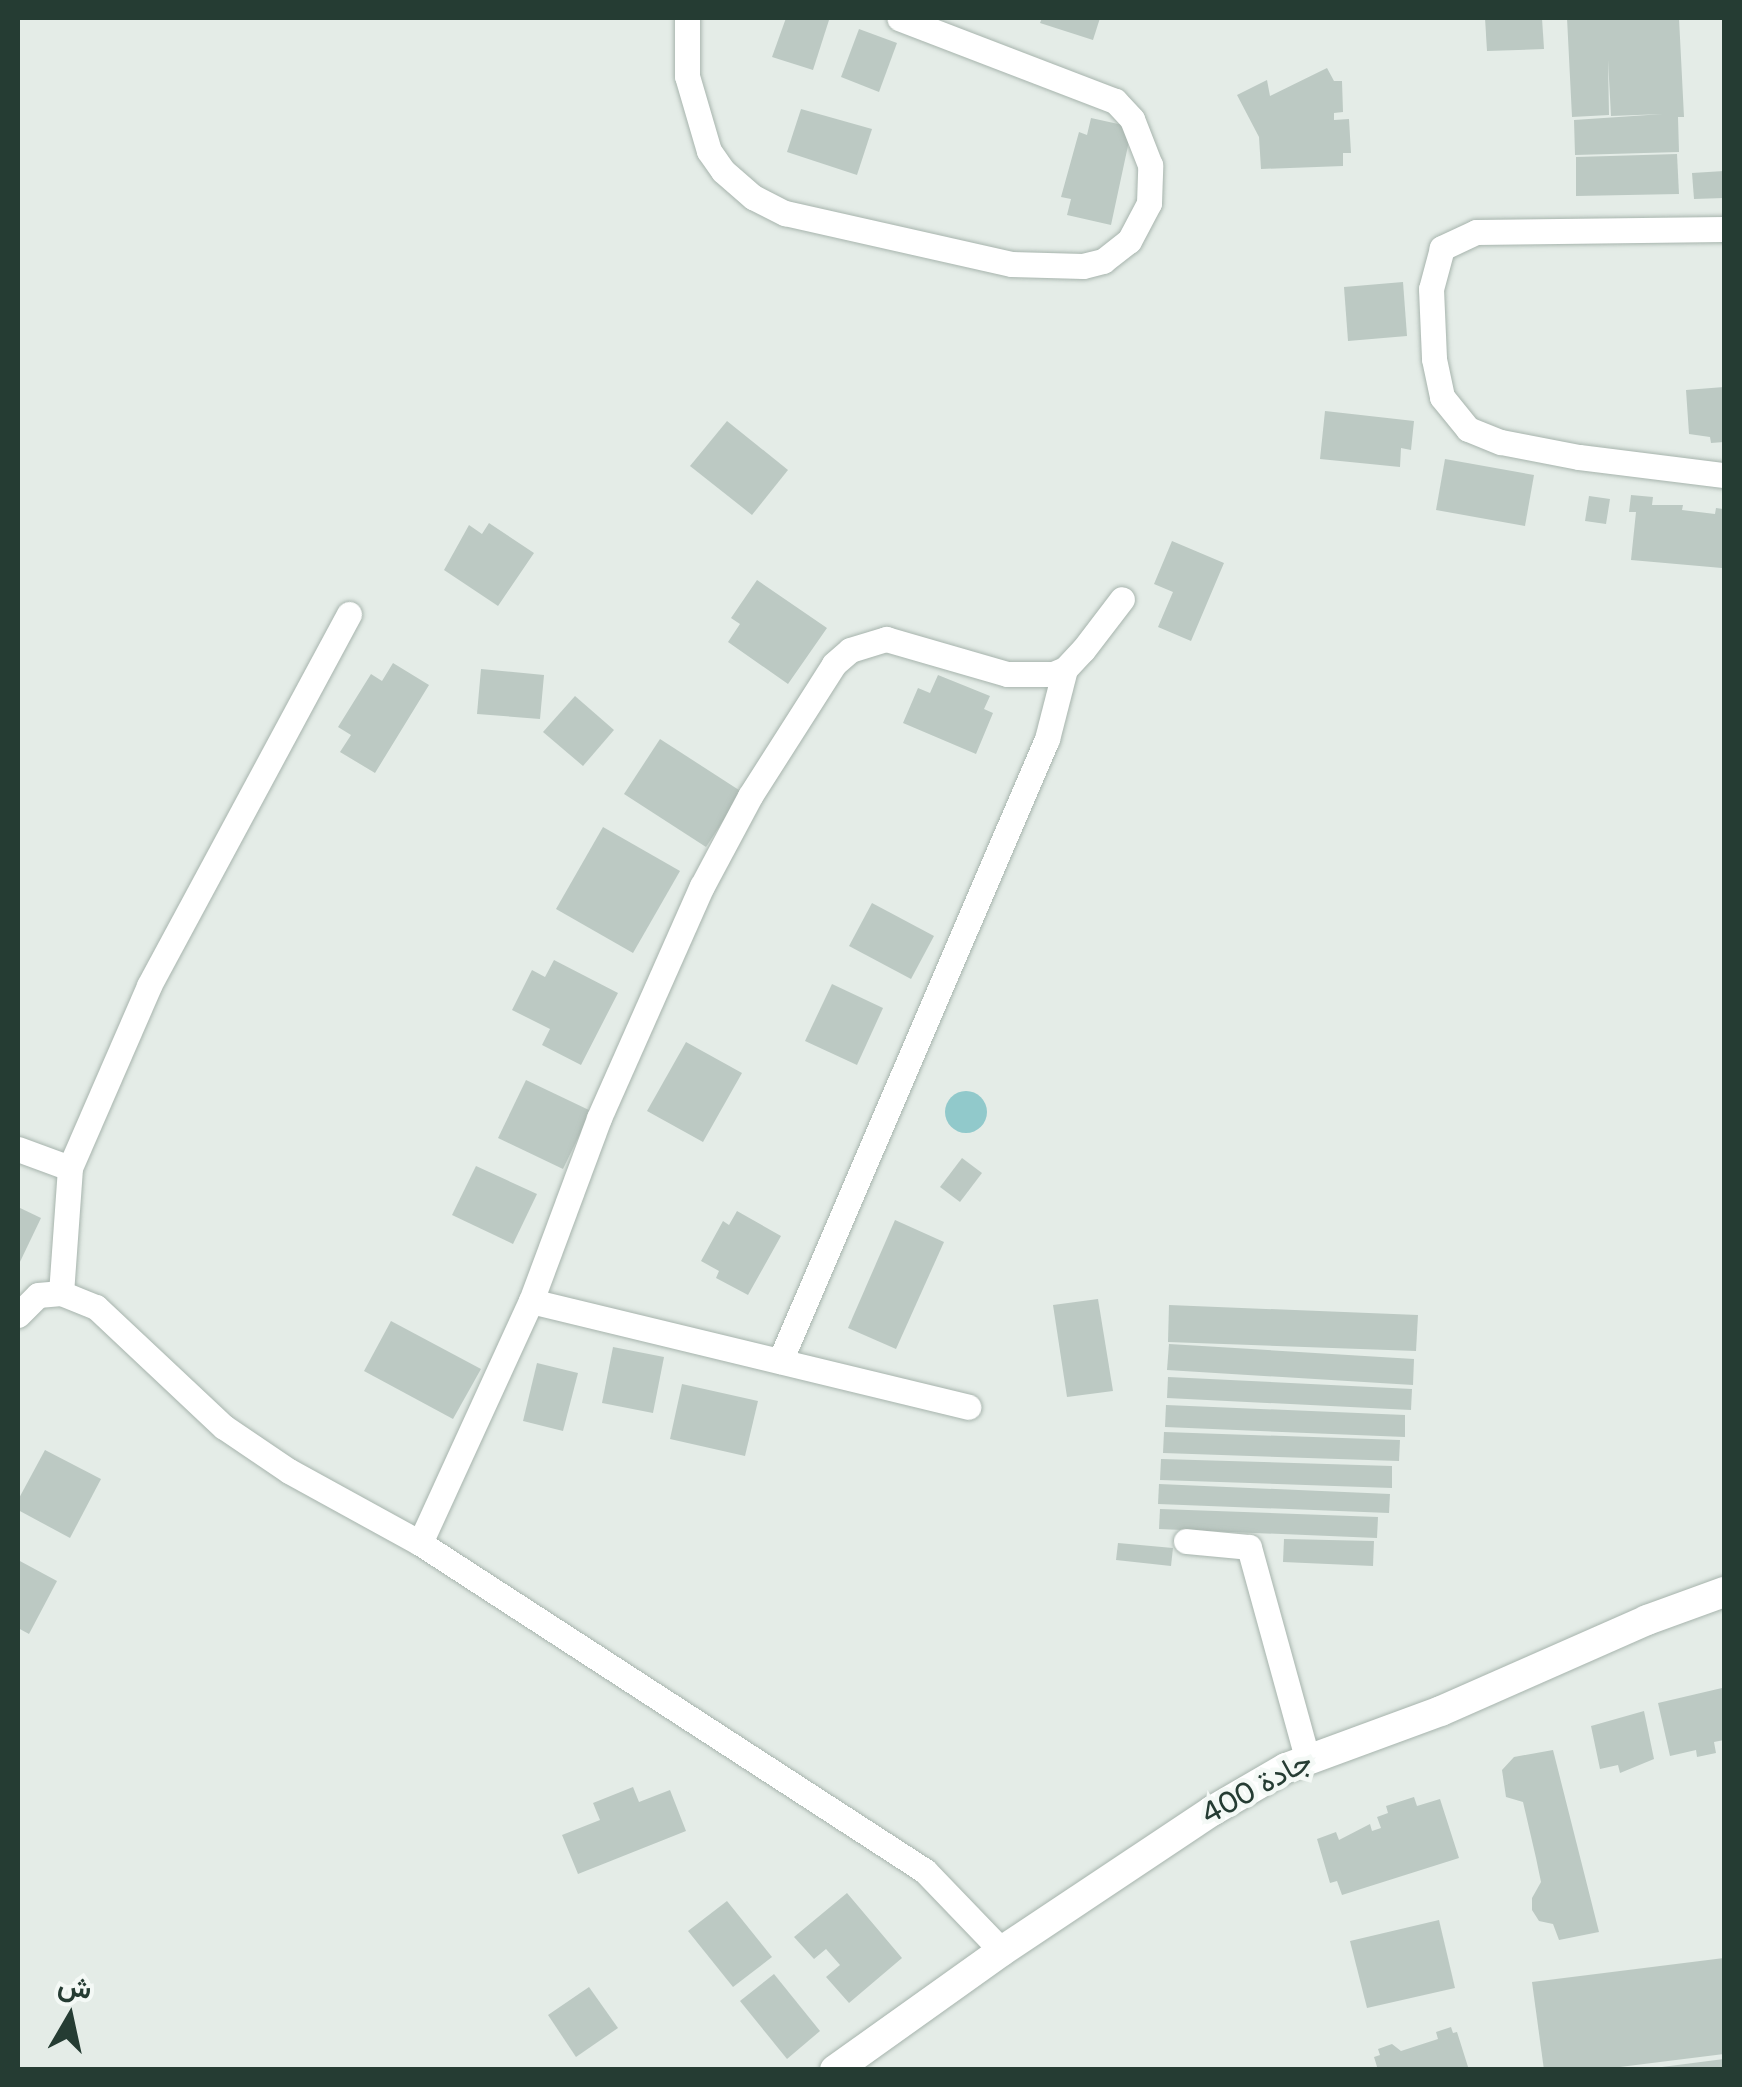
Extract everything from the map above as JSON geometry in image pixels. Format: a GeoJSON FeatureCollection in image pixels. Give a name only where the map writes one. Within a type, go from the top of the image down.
{"type":"FeatureCollection","features":[{"type":"Feature","properties":{"kind":"main road","name":"جادة 400"},"geometry":{"type":"LineString","coordinates":[[835,2070],[1002,1951],[1212,1810],[1307,1758],[1441,1711],[1646,1620],[1724,1592]]}},
{"type":"Feature","properties":{"kind":"street"},"geometry":{"type":"LineString","coordinates":[[687,18],[687,76],[709,151],[753,197],[784,213],[1011,264],[1083,266],[1102,261],[1130,242],[1149,203],[1150,166],[1142,138],[1115,100],[899,18]]}},
{"type":"Feature","properties":{"kind":"street"},"geometry":{"type":"LineString","coordinates":[[1724,230],[1476,232],[1442,248],[1431,289],[1434,358],[1442,397],[1468,430],[1502,442],[1579,456],[1724,475]]}},
{"type":"Feature","properties":{"kind":"street"},"geometry":{"type":"LineString","coordinates":[[780,1361],[1047,739],[1064,669],[1122,600]]}},
{"type":"Feature","properties":{"kind":"street"},"geometry":{"type":"LineString","coordinates":[[61,1292],[70,1168],[148,986],[349,614]]}},
{"type":"Feature","properties":{"kind":"street"},"geometry":{"type":"LineString","coordinates":[[420,1544],[530,1301],[599,1118],[702,886],[750,796],[834,664],[850,650],[886,639],[1007,674],[1042,676],[1064,669]]}},
{"type":"Feature","properties":{"kind":"street"},"geometry":{"type":"LineString","coordinates":[[18,1149],[70,1168]]}},
{"type":"Feature","properties":{"kind":"street"},"geometry":{"type":"LineString","coordinates":[[18,1315],[38,1294],[61,1292],[96,1307],[224,1427],[288,1471],[420,1544],[815,1804],[904,1857],[940,1884],[1002,1951]]}},
{"type":"Feature","properties":{"kind":"street"},"geometry":{"type":"LineString","coordinates":[[530,1301],[968,1408]]}},
{"type":"Feature","properties":{"kind":"street"},"geometry":{"type":"LineString","coordinates":[[1186,1541],[1250,1546],[1307,1758]]}},
{"type":"Feature","properties":{"kind":"water"},"geometry":{"type":"Polygon","coordinates":[[[966,1091],[981,1097],[987,1112],[981,1127],[966,1133],[951,1127],[945,1112],[951,1097],[966,1091]]]}},
{"type":"Feature","properties":{"kind":"building"},"geometry":{"type":"Polygon","coordinates":[[[786,18],[829,20],[813,70],[772,57],[786,18]]]}},
{"type":"Feature","properties":{"kind":"building"},"geometry":{"type":"Polygon","coordinates":[[[1042,18],[1100,18],[1093,40],[1040,23],[1042,18]]]}},
{"type":"Feature","properties":{"kind":"building"},"geometry":{"type":"Polygon","coordinates":[[[1485,18],[1542,18],[1544,49],[1487,51],[1485,18]]]}},
{"type":"Feature","properties":{"kind":"building"},"geometry":{"type":"Polygon","coordinates":[[[1567,18],[1679,18],[1684,117],[1678,117],[1679,152],[1575,155],[1574,120],[1663,114],[1611,116],[1608,60],[1609,115],[1572,117],[1567,18]]]}},
{"type":"Feature","properties":{"kind":"building"},"geometry":{"type":"Polygon","coordinates":[[[859,29],[897,43],[879,92],[841,77],[859,29]]]}},
{"type":"Feature","properties":{"kind":"building"},"geometry":{"type":"Polygon","coordinates":[[[1327,68],[1334,81],[1342,81],[1343,112],[1334,113],[1334,120],[1349,119],[1351,153],[1343,153],[1343,166],[1261,169],[1259,137],[1237,95],[1267,80],[1270,96],[1327,68]]]}},
{"type":"Feature","properties":{"kind":"building"},"geometry":{"type":"Polygon","coordinates":[[[801,109],[872,129],[857,175],[787,152],[801,109]]]}},
{"type":"Feature","properties":{"kind":"building"},"geometry":{"type":"Polygon","coordinates":[[[1091,118],[1132,127],[1111,225],[1067,215],[1071,199],[1061,197],[1079,132],[1087,135],[1091,118]]]}},
{"type":"Feature","properties":{"kind":"building"},"geometry":{"type":"Polygon","coordinates":[[[1677,154],[1679,194],[1576,196],[1576,157],[1677,154]]]}},
{"type":"Feature","properties":{"kind":"building"},"geometry":{"type":"Polygon","coordinates":[[[1724,171],[1724,198],[1694,199],[1692,173],[1724,171]]]}},
{"type":"Feature","properties":{"kind":"building"},"geometry":{"type":"Polygon","coordinates":[[[1403,282],[1407,336],[1348,341],[1344,287],[1403,282]]]}},
{"type":"Feature","properties":{"kind":"building"},"geometry":{"type":"Polygon","coordinates":[[[1724,387],[1724,442],[1711,443],[1710,437],[1689,434],[1686,390],[1724,387]]]}},
{"type":"Feature","properties":{"kind":"building"},"geometry":{"type":"Polygon","coordinates":[[[1325,411],[1414,421],[1411,450],[1401,448],[1400,467],[1320,459],[1325,411]]]}},
{"type":"Feature","properties":{"kind":"building"},"geometry":{"type":"Polygon","coordinates":[[[727,421],[788,470],[752,515],[690,466],[727,421]]]}},
{"type":"Feature","properties":{"kind":"building"},"geometry":{"type":"Polygon","coordinates":[[[1445,459],[1534,475],[1525,526],[1436,510],[1445,459]]]}},
{"type":"Feature","properties":{"kind":"building"},"geometry":{"type":"Polygon","coordinates":[[[1631,495],[1653,497],[1652,505],[1683,505],[1682,510],[1715,514],[1716,508],[1723,509],[1722,568],[1631,560],[1636,512],[1629,512],[1631,495]]]}},
{"type":"Feature","properties":{"kind":"building"},"geometry":{"type":"Polygon","coordinates":[[[1589,496],[1610,499],[1606,524],[1585,521],[1589,496]]]}},
{"type":"Feature","properties":{"kind":"building"},"geometry":{"type":"Polygon","coordinates":[[[489,523],[534,553],[498,606],[444,570],[469,525],[482,534],[489,523]]]}},
{"type":"Feature","properties":{"kind":"building"},"geometry":{"type":"Polygon","coordinates":[[[1172,541],[1224,563],[1191,641],[1158,627],[1173,592],[1154,584],[1172,541]]]}},
{"type":"Feature","properties":{"kind":"building"},"geometry":{"type":"Polygon","coordinates":[[[757,580],[827,628],[788,684],[728,642],[740,624],[731,618],[757,580]]]}},
{"type":"Feature","properties":{"kind":"building"},"geometry":{"type":"Polygon","coordinates":[[[393,663],[429,685],[375,773],[340,752],[351,735],[338,727],[371,674],[382,681],[393,663]]]}},
{"type":"Feature","properties":{"kind":"building"},"geometry":{"type":"Polygon","coordinates":[[[481,669],[544,675],[540,719],[477,714],[481,669]]]}},
{"type":"Feature","properties":{"kind":"building"},"geometry":{"type":"Polygon","coordinates":[[[938,675],[990,696],[984,709],[993,713],[976,754],[903,723],[918,688],[930,693],[938,675]]]}},
{"type":"Feature","properties":{"kind":"building"},"geometry":{"type":"Polygon","coordinates":[[[575,696],[614,730],[583,766],[543,732],[575,696]]]}},
{"type":"Feature","properties":{"kind":"building"},"geometry":{"type":"Polygon","coordinates":[[[660,739],[742,792],[706,847],[624,794],[660,739]]]}},
{"type":"Feature","properties":{"kind":"building"},"geometry":{"type":"Polygon","coordinates":[[[603,827],[680,871],[633,953],[556,909],[603,827]]]}},
{"type":"Feature","properties":{"kind":"building"},"geometry":{"type":"Polygon","coordinates":[[[872,903],[934,936],[911,979],[849,946],[872,903]]]}},
{"type":"Feature","properties":{"kind":"building"},"geometry":{"type":"Polygon","coordinates":[[[554,960],[618,993],[581,1065],[542,1045],[550,1029],[512,1010],[532,970],[545,977],[554,960]]]}},
{"type":"Feature","properties":{"kind":"building"},"geometry":{"type":"Polygon","coordinates":[[[832,984],[883,1008],[857,1065],[805,1041],[832,984]]]}},
{"type":"Feature","properties":{"kind":"building"},"geometry":{"type":"Polygon","coordinates":[[[686,1042],[742,1073],[703,1142],[647,1111],[686,1042]]]}},
{"type":"Feature","properties":{"kind":"building"},"geometry":{"type":"Polygon","coordinates":[[[526,1080],[591,1111],[563,1169],[498,1138],[526,1080]]]}},
{"type":"Feature","properties":{"kind":"building"},"geometry":{"type":"Polygon","coordinates":[[[962,1158],[982,1173],[960,1202],[940,1187],[962,1158]]]}},
{"type":"Feature","properties":{"kind":"building"},"geometry":{"type":"Polygon","coordinates":[[[476,1166],[537,1194],[513,1244],[452,1215],[476,1166]]]}},
{"type":"Feature","properties":{"kind":"building"},"geometry":{"type":"Polygon","coordinates":[[[18,1207],[41,1218],[18,1266],[18,1207]]]}},
{"type":"Feature","properties":{"kind":"building"},"geometry":{"type":"Polygon","coordinates":[[[737,1211],[781,1236],[748,1295],[716,1278],[719,1271],[701,1261],[723,1221],[729,1225],[737,1211]]]}},
{"type":"Feature","properties":{"kind":"building"},"geometry":{"type":"Polygon","coordinates":[[[895,1220],[944,1242],[896,1349],[848,1328],[895,1220]]]}},
{"type":"Feature","properties":{"kind":"building"},"geometry":{"type":"Polygon","coordinates":[[[1098,1299],[1113,1391],[1067,1397],[1053,1305],[1098,1299]]]}},
{"type":"Feature","properties":{"kind":"building"},"geometry":{"type":"Polygon","coordinates":[[[1169,1305],[1418,1315],[1416,1351],[1168,1342],[1169,1305]]]}},
{"type":"Feature","properties":{"kind":"building"},"geometry":{"type":"Polygon","coordinates":[[[391,1321],[481,1369],[453,1419],[364,1371],[391,1321]]]}},
{"type":"Feature","properties":{"kind":"building"},"geometry":{"type":"Polygon","coordinates":[[[1169,1344],[1414,1359],[1413,1385],[1167,1370],[1169,1344]]]}},
{"type":"Feature","properties":{"kind":"building"},"geometry":{"type":"Polygon","coordinates":[[[613,1347],[664,1357],[653,1413],[602,1403],[613,1347]]]}},
{"type":"Feature","properties":{"kind":"building"},"geometry":{"type":"Polygon","coordinates":[[[537,1363],[578,1373],[563,1431],[523,1421],[537,1363]]]}},
{"type":"Feature","properties":{"kind":"building"},"geometry":{"type":"Polygon","coordinates":[[[1168,1377],[1412,1389],[1411,1410],[1167,1398],[1168,1377]]]}},
{"type":"Feature","properties":{"kind":"building"},"geometry":{"type":"Polygon","coordinates":[[[682,1384],[758,1401],[745,1456],[670,1439],[682,1384]]]}},
{"type":"Feature","properties":{"kind":"building"},"geometry":{"type":"Polygon","coordinates":[[[1166,1405],[1405,1415],[1405,1437],[1165,1427],[1166,1405]]]}},
{"type":"Feature","properties":{"kind":"building"},"geometry":{"type":"Polygon","coordinates":[[[1164,1432],[1400,1440],[1399,1461],[1163,1453],[1164,1432]]]}},
{"type":"Feature","properties":{"kind":"building"},"geometry":{"type":"Polygon","coordinates":[[[45,1450],[101,1479],[70,1538],[18,1510],[18,1500],[45,1450]]]}},
{"type":"Feature","properties":{"kind":"building"},"geometry":{"type":"Polygon","coordinates":[[[1161,1459],[1392,1466],[1392,1488],[1160,1480],[1161,1459]]]}},
{"type":"Feature","properties":{"kind":"building"},"geometry":{"type":"Polygon","coordinates":[[[1159,1484],[1390,1494],[1389,1513],[1158,1504],[1159,1484]]]}},
{"type":"Feature","properties":{"kind":"building"},"geometry":{"type":"Polygon","coordinates":[[[1160,1509],[1378,1517],[1377,1538],[1159,1529],[1160,1509]]]}},
{"type":"Feature","properties":{"kind":"building"},"geometry":{"type":"Polygon","coordinates":[[[1284,1539],[1374,1541],[1373,1566],[1283,1562],[1284,1539]]]}},
{"type":"Feature","properties":{"kind":"building"},"geometry":{"type":"Polygon","coordinates":[[[1118,1543],[1173,1548],[1171,1566],[1116,1560],[1118,1543]]]}},
{"type":"Feature","properties":{"kind":"building"},"geometry":{"type":"Polygon","coordinates":[[[18,1560],[57,1581],[29,1634],[18,1628],[18,1560]]]}},
{"type":"Feature","properties":{"kind":"building"},"geometry":{"type":"Polygon","coordinates":[[[1722,1688],[1724,1740],[1714,1742],[1716,1753],[1697,1757],[1696,1750],[1670,1756],[1658,1703],[1722,1688]]]}},
{"type":"Feature","properties":{"kind":"building"},"geometry":{"type":"Polygon","coordinates":[[[1644,1711],[1654,1759],[1620,1773],[1618,1765],[1600,1769],[1591,1726],[1644,1711]]]}},
{"type":"Feature","properties":{"kind":"building"},"geometry":{"type":"Polygon","coordinates":[[[1553,1750],[1599,1932],[1559,1940],[1553,1924],[1539,1921],[1532,1910],[1532,1898],[1541,1882],[1536,1858],[1523,1802],[1506,1797],[1502,1770],[1514,1757],[1553,1750]]]}},
{"type":"Feature","properties":{"kind":"building"},"geometry":{"type":"Polygon","coordinates":[[[633,1787],[639,1802],[670,1790],[686,1831],[578,1874],[562,1835],[600,1820],[593,1803],[633,1787]]]}},
{"type":"Feature","properties":{"kind":"building"},"geometry":{"type":"Polygon","coordinates":[[[1414,1797],[1417,1806],[1440,1799],[1459,1858],[1342,1895],[1337,1881],[1330,1883],[1317,1839],[1336,1832],[1339,1840],[1370,1824],[1372,1831],[1381,1828],[1377,1817],[1388,1813],[1386,1806],[1414,1797]]]}},
{"type":"Feature","properties":{"kind":"building"},"geometry":{"type":"Polygon","coordinates":[[[847,1893],[902,1958],[849,2003],[826,1977],[840,1965],[826,1949],[814,1959],[794,1937],[847,1893]]]}},
{"type":"Feature","properties":{"kind":"building"},"geometry":{"type":"Polygon","coordinates":[[[727,1901],[772,1957],[733,1987],[688,1931],[727,1901]]]}},
{"type":"Feature","properties":{"kind":"building"},"geometry":{"type":"Polygon","coordinates":[[[1439,1920],[1455,1988],[1367,2008],[1350,1941],[1439,1920]]]}},
{"type":"Feature","properties":{"kind":"building"},"geometry":{"type":"Polygon","coordinates":[[[1724,1958],[1724,2054],[1596,2070],[1544,2070],[1532,1982],[1724,1958]]]}},
{"type":"Feature","properties":{"kind":"building"},"geometry":{"type":"Polygon","coordinates":[[[774,1974],[820,2031],[787,2059],[740,2001],[774,1974]]]}},
{"type":"Feature","properties":{"kind":"building"},"geometry":{"type":"Polygon","coordinates":[[[589,1987],[618,2028],[576,2057],[548,2015],[589,1987]]]}},
{"type":"Feature","properties":{"kind":"building"},"geometry":{"type":"Polygon","coordinates":[[[1451,2027],[1453,2033],[1457,2032],[1469,2070],[1378,2070],[1374,2057],[1380,2055],[1378,2049],[1392,2044],[1401,2051],[1438,2039],[1436,2032],[1451,2027]]]}},
{"type":"Feature","properties":{"kind":"building"},"geometry":{"type":"Polygon","coordinates":[[[1724,2059],[1724,2070],[1662,2070],[1662,2067],[1724,2059]]]}}]}
